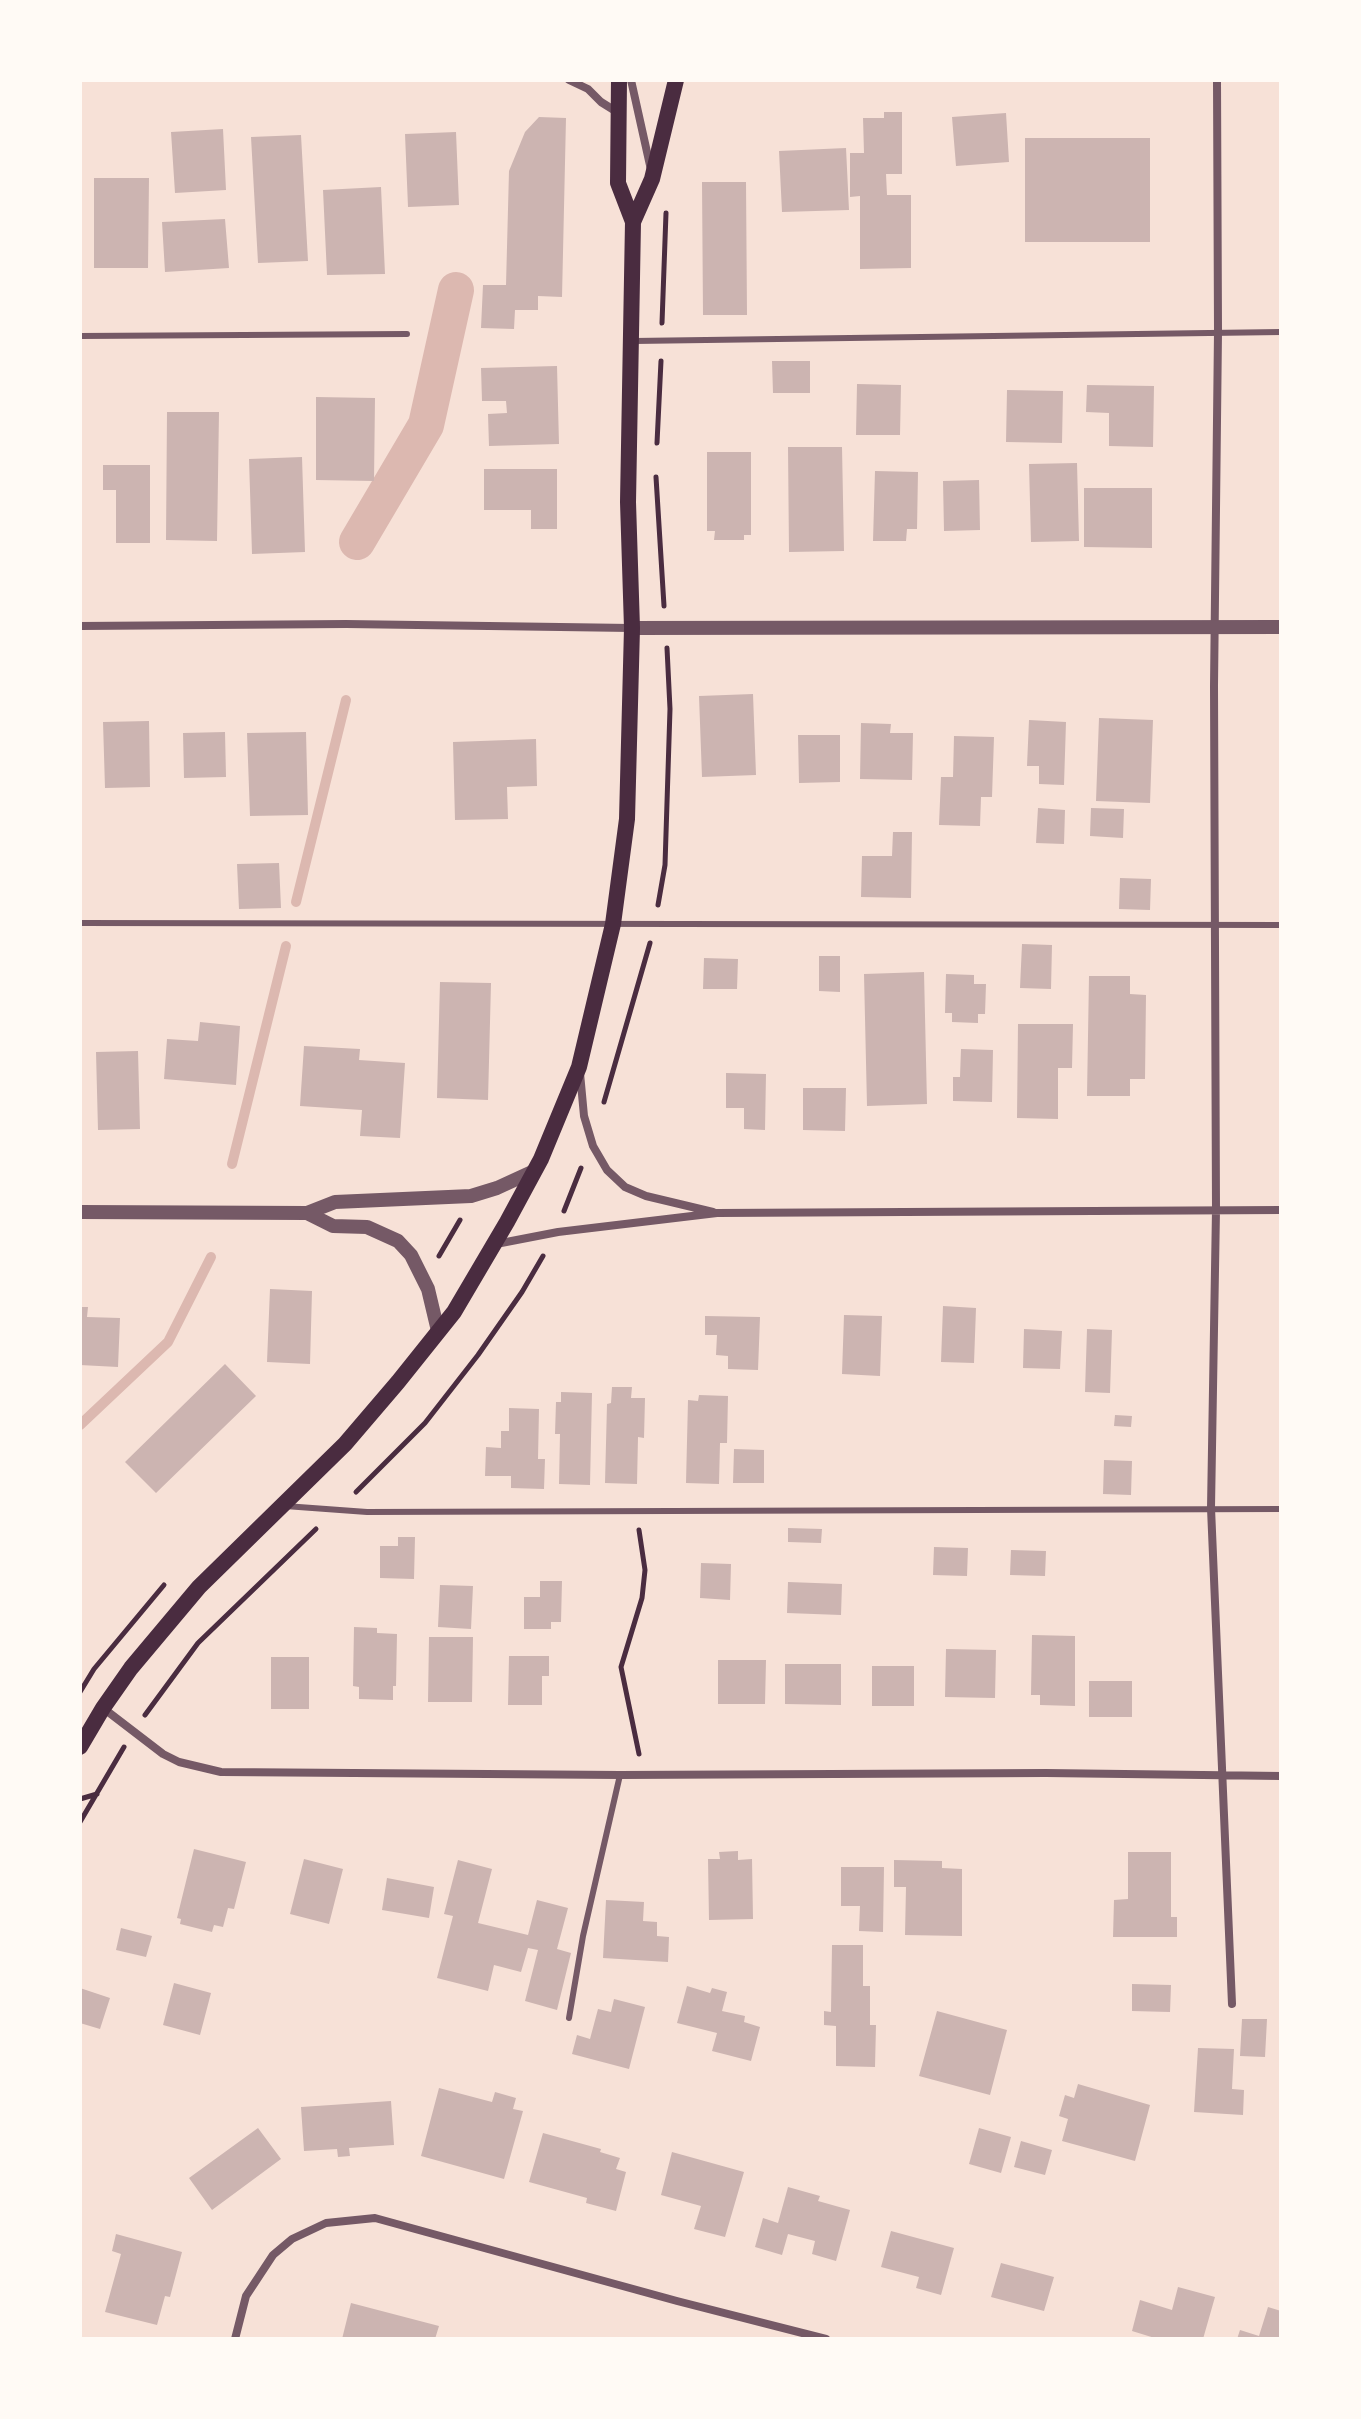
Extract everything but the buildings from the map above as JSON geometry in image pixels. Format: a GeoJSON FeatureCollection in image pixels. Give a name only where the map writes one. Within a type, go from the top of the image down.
{"type":"FeatureCollection","features":[{"type":"Feature","properties":{"kind":"main road"},"geometry":{"type":"LineString","coordinates":[[80,1747],[131,1668],[199,1587],[345,1444],[454,1312],[534,1171],[579,1067],[613,924],[627,819],[632,628],[628,502],[633,222],[618,183],[619,80]]}},
{"type":"Feature","properties":{"kind":"main road"},"geometry":{"type":"LineString","coordinates":[[633,222],[652,179],[676,80]]}},
{"type":"Feature","properties":{"kind":"street"},"geometry":{"type":"LineString","coordinates":[[569,80],[588,89],[617,112]]}},
{"type":"Feature","properties":{"kind":"street"},"geometry":{"type":"LineString","coordinates":[[631,80],[652,179]]}},
{"type":"Feature","properties":{"kind":"street"},"geometry":{"type":"LineString","coordinates":[[1217,80],[1214,627],[1216,1210],[1211,1508],[1232,2004]]}},
{"type":"Feature","properties":{"kind":"street"},"geometry":{"type":"LineString","coordinates":[[80,626],[1281,627]]}},
{"type":"Feature","properties":{"kind":"street"},"geometry":{"type":"LineString","coordinates":[[579,1067],[584,1116],[607,1170],[625,1187],[646,1196],[717,1213]]}},
{"type":"Feature","properties":{"kind":"street"},"geometry":{"type":"LineString","coordinates":[[80,1212],[307,1213],[335,1202],[471,1196],[534,1171]]}},
{"type":"Feature","properties":{"kind":"street"},"geometry":{"type":"LineString","coordinates":[[495,1244],[554,1233],[717,1213],[1281,1210]]}},
{"type":"Feature","properties":{"kind":"street"},"geometry":{"type":"LineString","coordinates":[[307,1213],[333,1226],[367,1227],[398,1241],[411,1255],[428,1289],[438,1331]]}},
{"type":"Feature","properties":{"kind":"street"},"geometry":{"type":"LineString","coordinates":[[103,1708],[163,1754],[179,1762],[221,1772],[1281,1776]]}},
{"type":"Feature","properties":{"kind":"street"},"geometry":{"type":"LineString","coordinates":[[235,2339],[246,2296],[273,2255],[292,2239],[326,2223],[375,2218],[826,2339]]}},
{"type":"Feature","properties":{"kind":"lane"},"geometry":{"type":"LineString","coordinates":[[631,341],[1281,332]]}},
{"type":"Feature","properties":{"kind":"lane"},"geometry":{"type":"LineString","coordinates":[[80,336],[407,334]]}},
{"type":"Feature","properties":{"kind":"lane"},"geometry":{"type":"LineString","coordinates":[[80,923],[1281,925]]}},
{"type":"Feature","properties":{"kind":"lane"},"geometry":{"type":"LineString","coordinates":[[281,1506],[367,1512],[639,1513],[1281,1509]]}},
{"type":"Feature","properties":{"kind":"lane"},"geometry":{"type":"LineString","coordinates":[[569,2018],[583,1936],[620,1775]]}},
{"type":"Feature","properties":{"kind":"path"},"geometry":{"type":"LineString","coordinates":[[657,455],[667,200]]}},
{"type":"Feature","properties":{"kind":"path"},"geometry":{"type":"LineString","coordinates":[[80,1822],[133,1732],[198,1643],[425,1423],[522,1292],[573,1192],[607,1094],[654,924],[665,865],[670,709],[656,470]]}},
{"type":"Feature","properties":{"kind":"path"},"geometry":{"type":"LineString","coordinates":[[438,1259],[461,1219]]}},
{"type":"Feature","properties":{"kind":"path"},"geometry":{"type":"LineString","coordinates":[[456,1227],[464,1231]]}},
{"type":"Feature","properties":{"kind":"path"},"geometry":{"type":"LineString","coordinates":[[639,1513],[639,1539],[645,1570],[642,1598],[621,1667],[642,1775]]}},
{"type":"Feature","properties":{"kind":"path"},"geometry":{"type":"LineString","coordinates":[[80,1799],[97,1794]]}},
{"type":"Feature","properties":{"kind":"waterway"},"geometry":{"type":"LineString","coordinates":[[357,542],[426,425],[456,290]]}},
{"type":"Feature","properties":{"kind":"waterway"},"geometry":{"type":"LineString","coordinates":[[296,902],[346,700]]}},
{"type":"Feature","properties":{"kind":"waterway"},"geometry":{"type":"LineString","coordinates":[[232,1164],[286,946]]}},
{"type":"Feature","properties":{"kind":"waterway"},"geometry":{"type":"LineString","coordinates":[[80,1425],[168,1342],[211,1257]]}}]}
